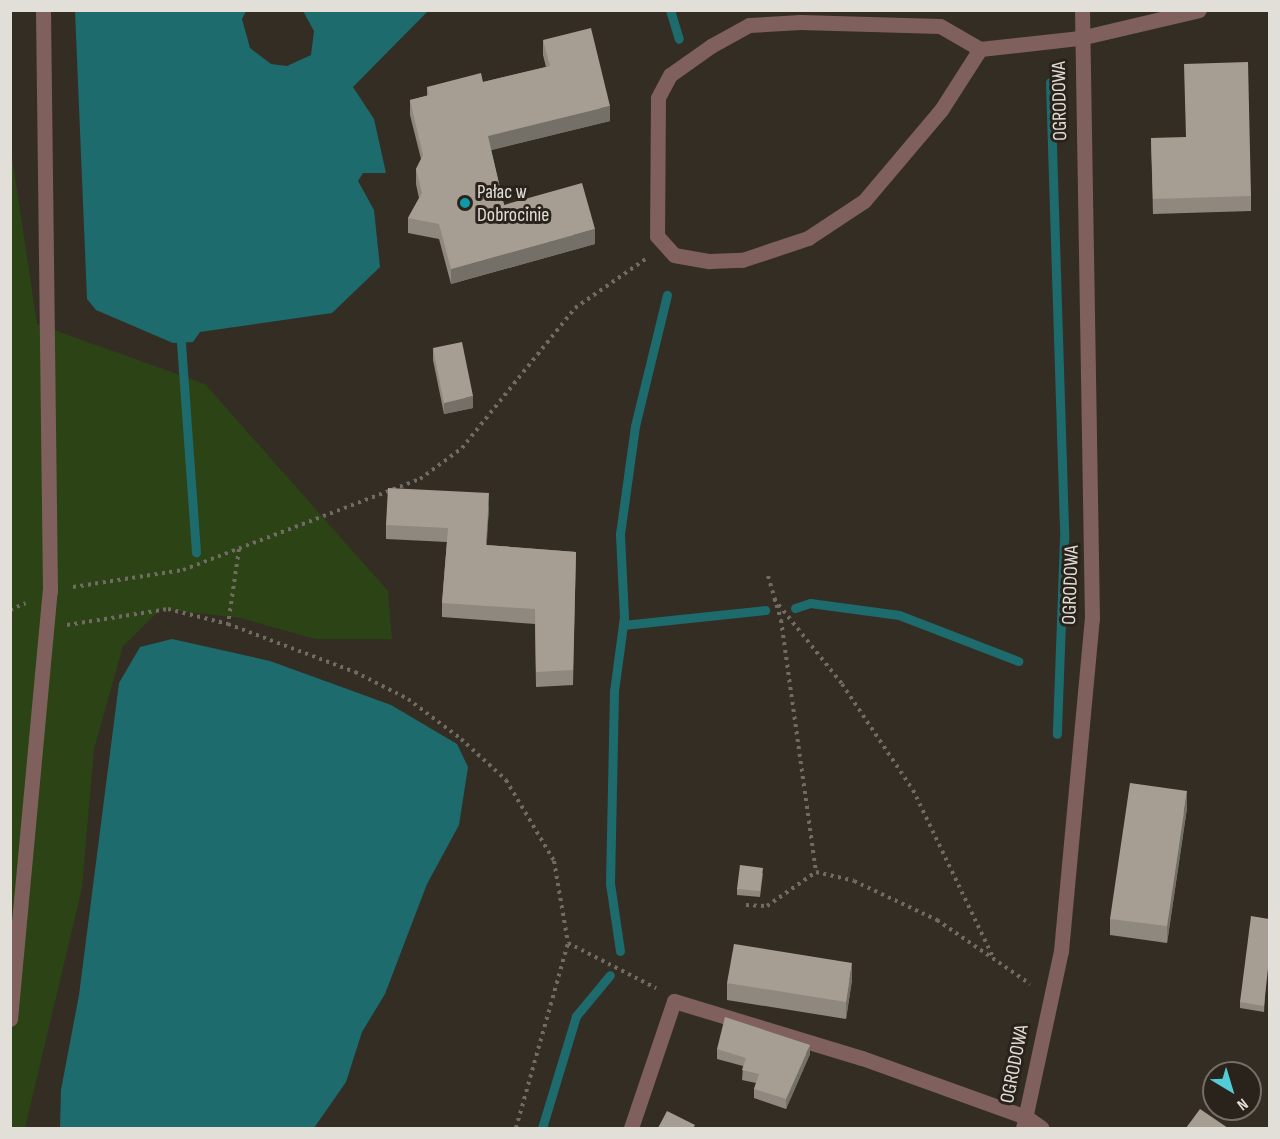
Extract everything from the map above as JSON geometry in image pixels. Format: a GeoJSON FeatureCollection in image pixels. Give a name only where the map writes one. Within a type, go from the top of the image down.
{"type":"FeatureCollection","features":[{"type":"Feature","properties":{"kind":"street"},"geometry":{"type":"LineString","coordinates":[[10,1019],[50,591],[44,10]]}},
{"type":"Feature","properties":{"kind":"street","name":"OGRODOWA"},"geometry":{"type":"LineString","coordinates":[[1025,1123],[1061,951],[1094,556],[1080,38],[1082,10]]}},
{"type":"Feature","properties":{"kind":"street"},"geometry":{"type":"LineString","coordinates":[[980,49],[941,110],[843,219],[808,238],[742,260],[687,260],[664,247],[653,223],[658,98],[670,75],[711,46],[749,25],[800,22],[940,26],[980,49],[1080,38],[1199,10]]}},
{"type":"Feature","properties":{"kind":"street"},"geometry":{"type":"LineString","coordinates":[[631,1128],[674,1001],[862,1058],[1042,1128]]}},
{"type":"Feature","properties":{"kind":"path"},"geometry":{"type":"LineString","coordinates":[[10,610],[50,591],[183,570],[420,479],[462,448],[575,308],[664,247]]}},
{"type":"Feature","properties":{"kind":"path"},"geometry":{"type":"LineString","coordinates":[[228,624],[239,549]]}},
{"type":"Feature","properties":{"kind":"path"},"geometry":{"type":"LineString","coordinates":[[768,576],[774,599],[816,872]]}},
{"type":"Feature","properties":{"kind":"path"},"geometry":{"type":"LineString","coordinates":[[774,599],[842,684],[913,790],[992,955]]}},
{"type":"Feature","properties":{"kind":"path"},"geometry":{"type":"LineString","coordinates":[[45,628],[168,609],[228,624],[356,672],[408,699],[506,780],[554,861],[568,943],[516,1128]]}},
{"type":"Feature","properties":{"kind":"path"},"geometry":{"type":"LineString","coordinates":[[746,905],[767,906],[816,872],[854,881],[937,920],[992,955],[1050,999]]}},
{"type":"Feature","properties":{"kind":"path"},"geometry":{"type":"LineString","coordinates":[[568,943],[640,976],[674,1001]]}},
{"type":"Feature","properties":{"kind":"green space"},"geometry":{"type":"Polygon","coordinates":[[[10,143],[37,324],[205,384],[388,591],[392,639],[315,639],[241,618],[161,609],[123,646],[94,749],[82,888],[25,1128],[10,1128],[10,143]]]}},
{"type":"Feature","properties":{"kind":"water"},"geometry":{"type":"Polygon","coordinates":[[[75,11],[246,11],[242,19],[250,48],[271,64],[287,66],[311,55],[314,31],[303,11],[428,11],[353,87],[374,119],[386,173],[363,173],[358,181],[374,210],[380,267],[332,313],[200,332],[193,342],[173,343],[96,310],[87,299],[75,11]]]}},
{"type":"Feature","properties":{"kind":"water"},"geometry":{"type":"Polygon","coordinates":[[[172,639],[270,661],[391,705],[457,744],[468,767],[459,825],[427,884],[385,994],[362,1032],[346,1082],[314,1128],[60,1128],[61,1090],[79,995],[119,683],[140,647],[172,639]]]}},
{"type":"Feature","properties":{"kind":"building"},"geometry":{"type":"Polygon","coordinates":[[[591,28],[610,106],[488,136],[504,205],[582,183],[595,229],[451,269],[439,224],[408,218],[422,193],[416,169],[423,155],[410,100],[429,95],[427,87],[481,73],[483,82],[550,66],[543,40],[591,28]]]}},
{"type":"Feature","properties":{"kind":"building"},"geometry":{"type":"Polygon","coordinates":[[[1248,62],[1251,196],[1153,199],[1151,138],[1186,137],[1184,64],[1248,62]]]}},
{"type":"Feature","properties":{"kind":"building"},"geometry":{"type":"Polygon","coordinates":[[[462,342],[473,396],[444,403],[433,348],[462,342]]]}},
{"type":"Feature","properties":{"kind":"building"},"geometry":{"type":"Polygon","coordinates":[[[388,488],[489,493],[486,545],[576,552],[573,670],[536,672],[535,609],[442,603],[448,528],[386,525],[388,488]]]}},
{"type":"Feature","properties":{"kind":"building"},"geometry":{"type":"Polygon","coordinates":[[[1130,783],[1187,791],[1167,926],[1110,919],[1130,783]]]}},
{"type":"Feature","properties":{"kind":"building"},"geometry":{"type":"Polygon","coordinates":[[[740,865],[763,868],[760,891],[737,889],[740,865]]]}},
{"type":"Feature","properties":{"kind":"building"},"geometry":{"type":"Polygon","coordinates":[[[1251,916],[1269,919],[1269,959],[1264,1006],[1240,1002],[1251,916]]]}},
{"type":"Feature","properties":{"kind":"building"},"geometry":{"type":"Polygon","coordinates":[[[734,944],[852,963],[846,1002],[727,983],[734,944]]]}},
{"type":"Feature","properties":{"kind":"building"},"geometry":{"type":"Polygon","coordinates":[[[725,1017],[810,1045],[786,1099],[754,1089],[759,1074],[742,1070],[746,1058],[717,1049],[725,1017]]]}},
{"type":"Feature","properties":{"kind":"building"},"geometry":{"type":"Polygon","coordinates":[[[1200,1109],[1202,1121],[1218,1121],[1228,1128],[1186,1128],[1200,1109]]]}},
{"type":"Feature","properties":{"kind":"building"},"geometry":{"type":"Polygon","coordinates":[[[667,1111],[695,1125],[693,1128],[658,1128],[667,1111]]]}},
{"type":"Feature","properties":{"kind":"waterway"},"geometry":{"type":"LineString","coordinates":[[670,10],[679,39]]}},
{"type":"Feature","properties":{"kind":"waterway"},"geometry":{"type":"LineString","coordinates":[[1050,82],[1064,539],[1057,734]]}},
{"type":"Feature","properties":{"kind":"waterway"},"geometry":{"type":"LineString","coordinates":[[620,951],[610,883],[614,691],[624,617],[620,534],[635,426],[667,295]]}},
{"type":"Feature","properties":{"kind":"waterway"},"geometry":{"type":"LineString","coordinates":[[181,343],[196,552]]}},
{"type":"Feature","properties":{"kind":"waterway"},"geometry":{"type":"LineString","coordinates":[[795,608],[810,603],[899,615],[1018,661]]}},
{"type":"Feature","properties":{"kind":"waterway"},"geometry":{"type":"LineString","coordinates":[[623,625],[765,610]]}},
{"type":"Feature","properties":{"kind":"waterway"},"geometry":{"type":"LineString","coordinates":[[542,1128],[576,1016],[610,975]]}},
{"type":"Feature","properties":{"kind":"place","name":"Pałac w Dobrocinie"},"geometry":{"type":"Point","coordinates":[465,203]}}]}
